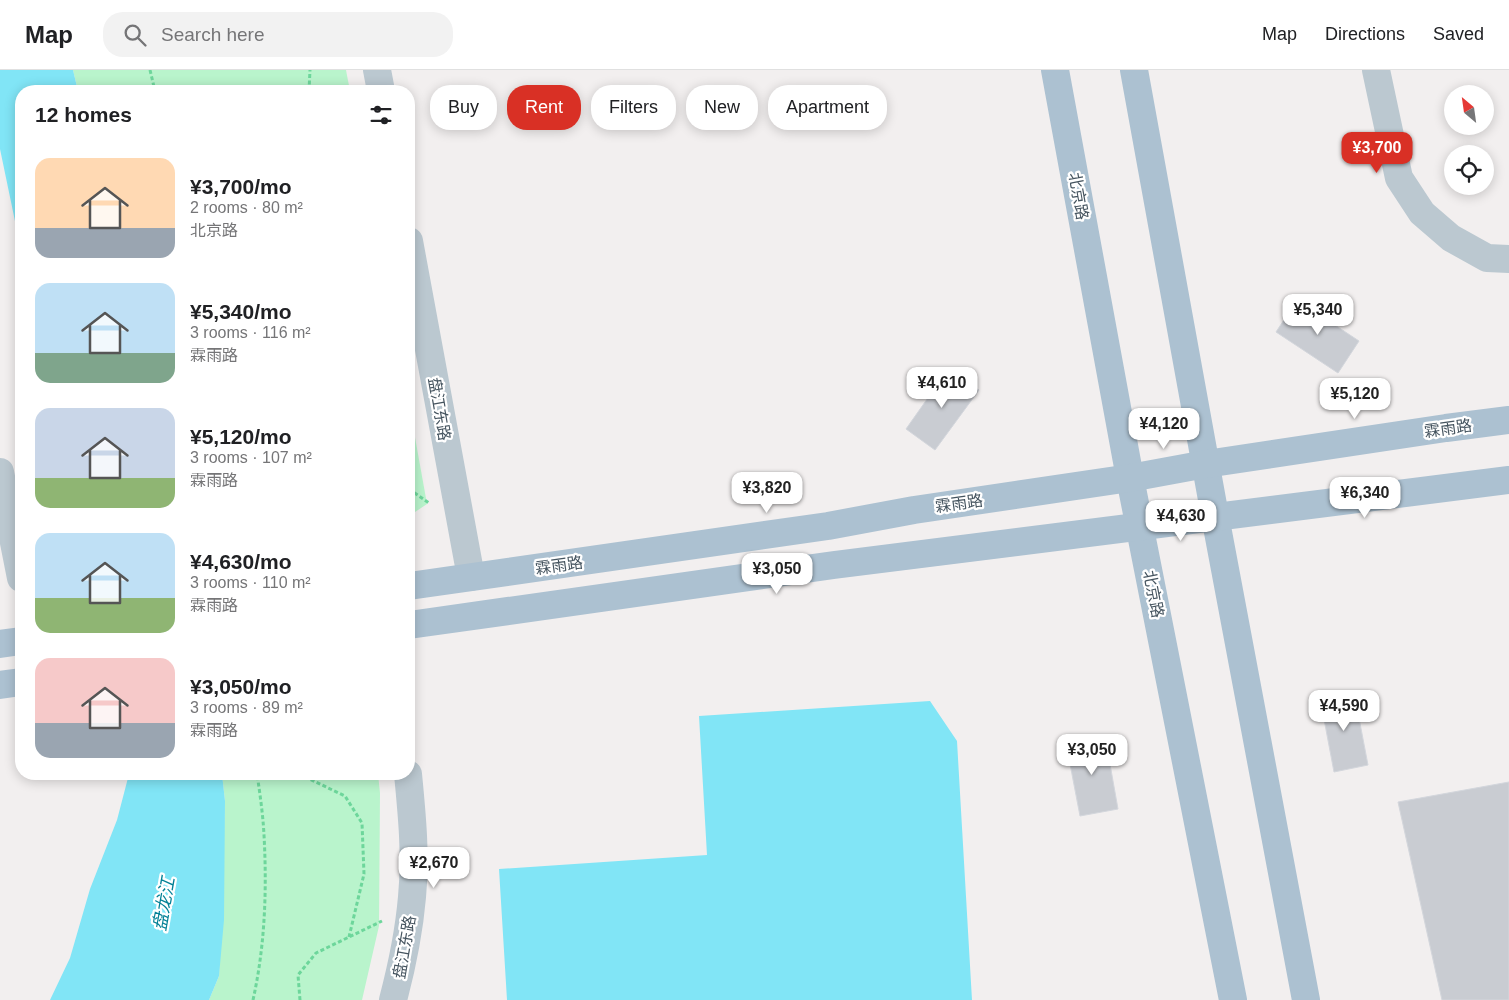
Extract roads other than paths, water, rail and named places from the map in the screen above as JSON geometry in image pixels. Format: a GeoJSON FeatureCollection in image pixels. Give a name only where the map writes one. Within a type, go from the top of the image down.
{"type":"FeatureCollection","features":[{"type":"Feature","properties":{"kind":"main road","name":"北京路"},"geometry":{"type":"LineString","coordinates":[[1056,70],[1130,478],[1233,1000]]}},
{"type":"Feature","properties":{"kind":"main road"},"geometry":{"type":"LineString","coordinates":[[1134,70],[1306,1000]]}},
{"type":"Feature","properties":{"kind":"main road","name":"霖雨路"},"geometry":{"type":"LineString","coordinates":[[415,585],[828,526],[914,510],[1130,478],[1206,464],[1509,420]]}},
{"type":"Feature","properties":{"kind":"main road"},"geometry":{"type":"LineString","coordinates":[[415,624],[834,565],[1509,480]]}},
{"type":"Feature","properties":{"kind":"main road"},"geometry":{"type":"LineString","coordinates":[[0,644],[15,642]]}},
{"type":"Feature","properties":{"kind":"main road"},"geometry":{"type":"LineString","coordinates":[[0,685],[15,683]]}},
{"type":"Feature","properties":{"kind":"street"},"geometry":{"type":"LineString","coordinates":[[377,70],[380,85]]}},
{"type":"Feature","properties":{"kind":"street"},"geometry":{"type":"LineString","coordinates":[[1376,70],[1400,178],[1422,213],[1451,238],[1487,258],[1509,259]]}},
{"type":"Feature","properties":{"kind":"street","name":"盘江东路"},"geometry":{"type":"LineString","coordinates":[[415,274],[471,577]]}},
{"type":"Feature","properties":{"kind":"street"},"geometry":{"type":"LineString","coordinates":[[0,472],[15,548]]}},
{"type":"Feature","properties":{"kind":"street","name":"盘江东路"},"geometry":{"type":"LineString","coordinates":[[393,1000],[403,962],[412,897],[413,830],[409,780]]}},
{"type":"Feature","properties":{"kind":"water"},"geometry":{"type":"Polygon","coordinates":[[[0,70],[73,70],[77,85],[15,85],[15,221],[0,149],[0,70]]]}},
{"type":"Feature","properties":{"kind":"water"},"geometry":{"type":"Polygon","coordinates":[[[930,701],[957,741],[972,1000],[507,1000],[499,869],[707,855],[699,716],[930,701]]]}},
{"type":"Feature","properties":{"kind":"water","name":"盘龙江"},"geometry":{"type":"Polygon","coordinates":[[[127,780],[223,780],[225,801],[224,920],[219,976],[209,1000],[50,1000],[70,958],[90,889],[117,820],[127,780]]]}}]}
